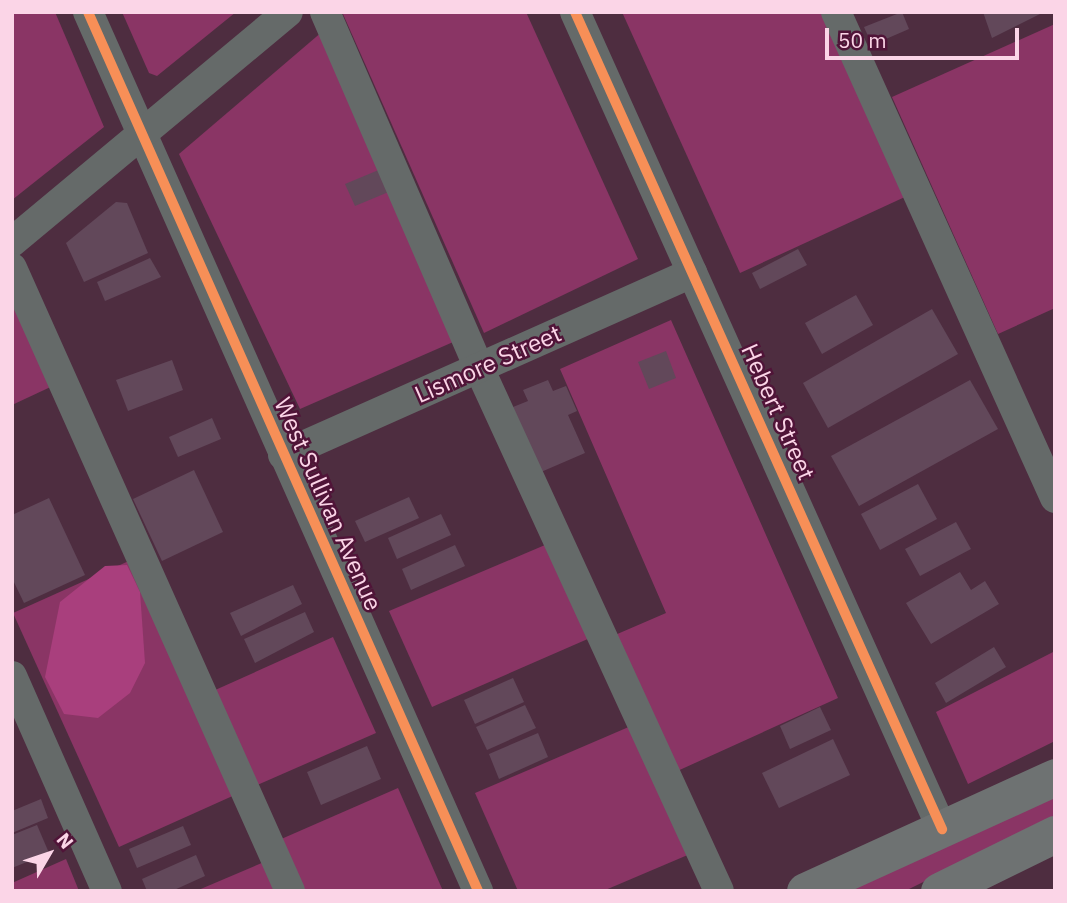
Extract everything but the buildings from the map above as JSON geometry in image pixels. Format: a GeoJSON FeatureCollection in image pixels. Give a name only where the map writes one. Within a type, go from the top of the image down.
{"type":"FeatureCollection","features":[{"type":"Feature","properties":{"kind":"main road"},"geometry":{"type":"LineString","coordinates":[[805,891],[1055,777]]}},
{"type":"Feature","properties":{"kind":"main road"},"geometry":{"type":"LineString","coordinates":[[958,887],[1055,834]]}},
{"type":"Feature","properties":{"kind":"street","name":"West Sullivan Avenue"},"geometry":{"type":"LineString","coordinates":[[88,12],[478,891]]}},
{"type":"Feature","properties":{"kind":"street"},"geometry":{"type":"LineString","coordinates":[[12,242],[288,12]]}},
{"type":"Feature","properties":{"kind":"street"},"geometry":{"type":"LineString","coordinates":[[325,12],[479,368],[719,891]]}},
{"type":"Feature","properties":{"kind":"street","name":"Hebert Street"},"geometry":{"type":"LineString","coordinates":[[575,12],[942,830]]}},
{"type":"Feature","properties":{"kind":"street"},"geometry":{"type":"LineString","coordinates":[[836,12],[1055,498]]}},
{"type":"Feature","properties":{"kind":"street"},"geometry":{"type":"LineString","coordinates":[[12,268],[290,891]]}},
{"type":"Feature","properties":{"kind":"street","name":"Lismore Street"},"geometry":{"type":"LineString","coordinates":[[284,455],[692,273]]}},
{"type":"Feature","properties":{"kind":"street"},"geometry":{"type":"LineString","coordinates":[[12,676],[107,891]]}},
{"type":"Feature","properties":{"kind":"shaded area"},"geometry":{"type":"Polygon","coordinates":[[[12,12],[55,12],[104,127],[12,200],[12,12]]]}},
{"type":"Feature","properties":{"kind":"shaded area"},"geometry":{"type":"Polygon","coordinates":[[[122,12],[236,12],[157,76],[149,73],[122,12]]]}},
{"type":"Feature","properties":{"kind":"shaded area"},"geometry":{"type":"Polygon","coordinates":[[[526,12],[638,259],[484,333],[343,14],[526,12]]]}},
{"type":"Feature","properties":{"kind":"shaded area"},"geometry":{"type":"Polygon","coordinates":[[[622,12],[826,12],[907,196],[740,273],[622,12]]]}},
{"type":"Feature","properties":{"kind":"shaded area"},"geometry":{"type":"Polygon","coordinates":[[[1055,24],[1055,308],[998,334],[892,97],[1055,24]]]}},
{"type":"Feature","properties":{"kind":"shaded area"},"geometry":{"type":"Polygon","coordinates":[[[323,31],[460,339],[300,409],[179,154],[323,31]]]}},
{"type":"Feature","properties":{"kind":"shaded area"},"geometry":{"type":"Polygon","coordinates":[[[12,289],[59,383],[12,405],[12,289]]]}},
{"type":"Feature","properties":{"kind":"shaded area"},"geometry":{"type":"Polygon","coordinates":[[[671,320],[838,698],[673,773],[615,635],[666,613],[560,369],[671,320]]]}},
{"type":"Feature","properties":{"kind":"shaded area"},"geometry":{"type":"Polygon","coordinates":[[[545,545],[590,638],[432,707],[389,611],[545,545]]]}},
{"type":"Feature","properties":{"kind":"shaded area"},"geometry":{"type":"Polygon","coordinates":[[[131,560],[237,794],[119,847],[13,613],[131,560]]]}},
{"type":"Feature","properties":{"kind":"shaded area"},"geometry":{"type":"Polygon","coordinates":[[[127,565],[140,592],[145,663],[130,693],[98,718],[64,714],[45,677],[60,602],[105,566],[127,565]]]}},
{"type":"Feature","properties":{"kind":"shaded area"},"geometry":{"type":"Polygon","coordinates":[[[333,637],[376,733],[255,786],[213,691],[333,637]]]}},
{"type":"Feature","properties":{"kind":"shaded area"},"geometry":{"type":"Polygon","coordinates":[[[1055,651],[1055,741],[968,784],[936,712],[1055,651]]]}},
{"type":"Feature","properties":{"kind":"shaded area"},"geometry":{"type":"Polygon","coordinates":[[[631,726],[690,854],[603,891],[518,891],[475,793],[631,726]]]}},
{"type":"Feature","properties":{"kind":"shaded area"},"geometry":{"type":"Polygon","coordinates":[[[398,788],[443,891],[301,891],[279,840],[398,788]]]}},
{"type":"Feature","properties":{"kind":"shaded area"},"geometry":{"type":"Polygon","coordinates":[[[1055,792],[1055,817],[905,891],[838,891],[1055,792]]]}},
{"type":"Feature","properties":{"kind":"shaded area"},"geometry":{"type":"Polygon","coordinates":[[[66,859],[79,891],[12,891],[12,883],[66,859]]]}},
{"type":"Feature","properties":{"kind":"shaded area"},"geometry":{"type":"Polygon","coordinates":[[[264,862],[277,891],[196,891],[264,862]]]}},
{"type":"Feature","properties":{"kind":"cycle path"},"geometry":{"type":"LineString","coordinates":[[88,12],[478,891]]}},
{"type":"Feature","properties":{"kind":"cycle path"},"geometry":{"type":"LineString","coordinates":[[575,12],[942,829]]}}]}
